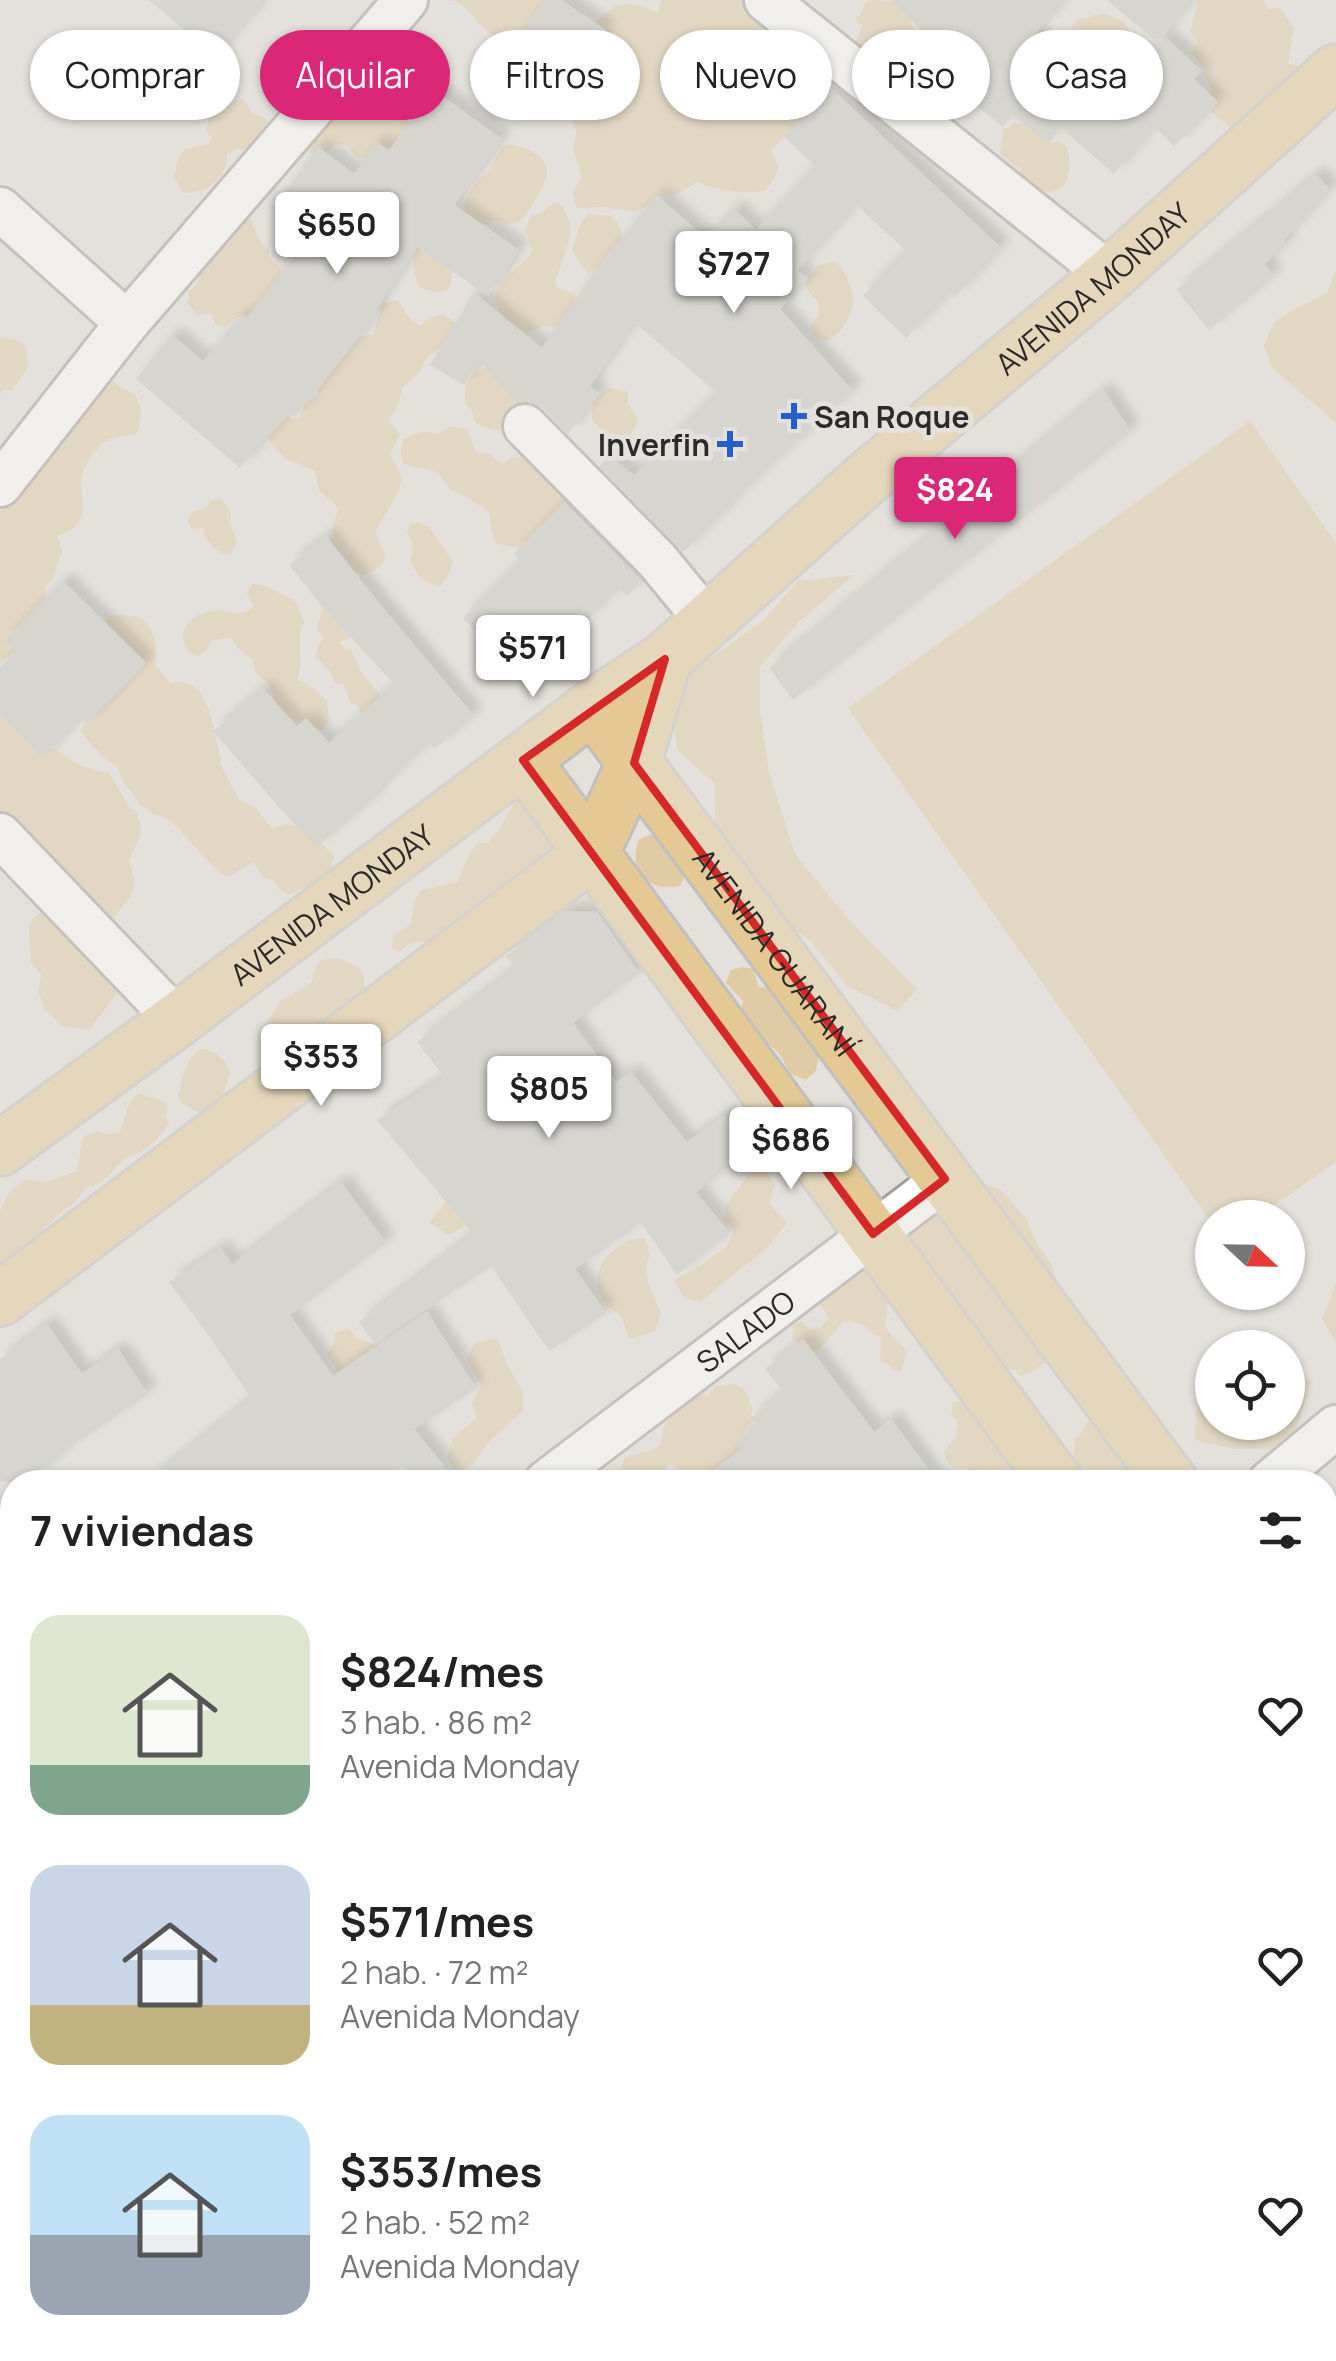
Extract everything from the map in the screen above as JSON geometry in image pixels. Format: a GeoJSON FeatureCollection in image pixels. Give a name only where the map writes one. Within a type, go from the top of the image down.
{"type":"FeatureCollection","features":[{"type":"Feature","properties":{"kind":"main road","name":"AVENIDA MONDAY"},"geometry":{"type":"LineString","coordinates":[[0,1149],[593,708],[665,660],[866,479],[1110,275],[1334,78]]}},
{"type":"Feature","properties":{"kind":"main road"},"geometry":{"type":"LineString","coordinates":[[0,1299],[592,853],[634,763],[665,660]]}},
{"type":"Feature","properties":{"kind":"main road","name":"AVENIDA GUARANÍ"},"geometry":{"type":"LineString","coordinates":[[593,708],[1162,1470]]}},
{"type":"Feature","properties":{"kind":"main road"},"geometry":{"type":"LineString","coordinates":[[523,760],[1047,1470]]}},
{"type":"Feature","properties":{"kind":"street"},"geometry":{"type":"LineString","coordinates":[[0,484],[127,323],[406,0]]}},
{"type":"Feature","properties":{"kind":"street"},"geometry":{"type":"LineString","coordinates":[[766,0],[1110,275]]}},
{"type":"Feature","properties":{"kind":"street"},"geometry":{"type":"LineString","coordinates":[[0,209],[127,323]]}},
{"type":"Feature","properties":{"kind":"street"},"geometry":{"type":"LineString","coordinates":[[525,426],[658,560],[708,621]]}},
{"type":"Feature","properties":{"kind":"street"},"geometry":{"type":"LineString","coordinates":[[0,836],[177,1020]]}},
{"type":"Feature","properties":{"kind":"street","name":"SALADO"},"geometry":{"type":"LineString","coordinates":[[562,1470],[945,1179]]}},
{"type":"Feature","properties":{"kind":"street"},"geometry":{"type":"LineString","coordinates":[[1284,1470],[1336,1426]]}},
{"type":"Feature","properties":{"kind":"highlighted area"},"geometry":{"type":"Polygon","coordinates":[[[665,659],[634,763],[945,1179],[873,1234],[523,760],[665,659]]]}},
{"type":"Feature","properties":{"kind":"shaded area"},"geometry":{"type":"Polygon","coordinates":[[[448,0],[544,0],[523,30],[486,30],[458,3],[448,0]]]}},
{"type":"Feature","properties":{"kind":"shaded area"},"geometry":{"type":"Polygon","coordinates":[[[661,0],[779,0],[804,30],[660,30],[660,120],[804,120],[771,150],[777,171],[765,191],[731,191],[697,182],[676,195],[657,196],[635,212],[576,208],[573,191],[582,177],[573,150],[574,120],[640,120],[640,30],[596,30],[595,23],[624,4],[658,13],[661,0]]]}},
{"type":"Feature","properties":{"kind":"shaded area"},"geometry":{"type":"Polygon","coordinates":[[[1198,0],[1264,0],[1268,9],[1280,8],[1294,27],[1288,64],[1297,65],[1300,79],[1236,134],[1206,103],[1211,85],[1204,76],[1205,68],[1191,53],[1198,42],[1190,31],[1198,0]]]}},
{"type":"Feature","properties":{"kind":"shaded area"},"geometry":{"type":"Polygon","coordinates":[[[888,1],[899,5],[915,30],[861,30],[863,26],[856,17],[865,3],[888,1]]]}},
{"type":"Feature","properties":{"kind":"shaded area"},"geometry":{"type":"Polygon","coordinates":[[[1104,13],[1123,21],[1129,30],[1071,30],[1076,20],[1104,13]]]}},
{"type":"Feature","properties":{"kind":"shaded area"},"geometry":{"type":"Polygon","coordinates":[[[240,100],[252,114],[274,128],[255,150],[235,149],[227,154],[224,170],[208,188],[183,192],[174,177],[178,160],[184,150],[210,143],[212,138],[206,131],[209,120],[240,120],[240,100]]]}},
{"type":"Feature","properties":{"kind":"shaded area"},"geometry":{"type":"Polygon","coordinates":[[[324,120],[409,122],[404,139],[371,157],[356,157],[347,145],[336,144],[321,156],[293,152],[324,120]]]}},
{"type":"Feature","properties":{"kind":"shaded area"},"geometry":{"type":"Polygon","coordinates":[[[1029,121],[1053,143],[1067,146],[1068,175],[1056,190],[1032,191],[1018,178],[1021,169],[1000,153],[1003,129],[1013,122],[1029,121]]]}},
{"type":"Feature","properties":{"kind":"shaded area"},"geometry":{"type":"Polygon","coordinates":[[[510,144],[544,160],[547,175],[529,210],[518,223],[495,220],[483,225],[454,265],[449,289],[436,293],[419,287],[413,238],[462,213],[478,180],[488,172],[502,147],[510,144]]]}},
{"type":"Feature","properties":{"kind":"shaded area"},"geometry":{"type":"Polygon","coordinates":[[[558,202],[569,220],[570,230],[555,282],[557,288],[575,294],[576,308],[560,328],[542,326],[525,334],[501,314],[495,295],[530,255],[525,230],[531,217],[558,202]]]}},
{"type":"Feature","properties":{"kind":"shaded area"},"geometry":{"type":"Polygon","coordinates":[[[248,209],[258,237],[269,250],[269,258],[280,267],[285,282],[250,315],[236,318],[226,327],[216,325],[211,313],[197,315],[187,303],[189,292],[198,282],[194,266],[248,209]]]}},
{"type":"Feature","properties":{"kind":"shaded area"},"geometry":{"type":"Polygon","coordinates":[[[588,214],[611,216],[620,228],[621,238],[600,265],[587,273],[572,251],[581,222],[588,214]]]}},
{"type":"Feature","properties":{"kind":"shaded area"},"geometry":{"type":"Polygon","coordinates":[[[838,263],[847,278],[853,302],[840,331],[822,340],[810,328],[818,316],[818,302],[805,282],[819,265],[838,263]]]}},
{"type":"Feature","properties":{"kind":"shaded area"},"geometry":{"type":"Polygon","coordinates":[[[1336,270],[1336,423],[1271,367],[1264,345],[1274,322],[1326,294],[1336,270]]]}},
{"type":"Feature","properties":{"kind":"shaded area"},"geometry":{"type":"Polygon","coordinates":[[[397,300],[420,326],[443,314],[457,324],[457,338],[427,357],[418,374],[402,388],[399,404],[389,420],[400,435],[390,454],[402,477],[399,491],[375,532],[384,562],[364,575],[338,559],[330,541],[338,507],[319,490],[315,471],[284,458],[262,432],[285,409],[291,419],[299,418],[306,404],[319,396],[316,378],[359,336],[373,335],[382,303],[397,300]]]}},
{"type":"Feature","properties":{"kind":"shaded area"},"geometry":{"type":"Polygon","coordinates":[[[0,337],[26,346],[28,368],[12,390],[0,394],[0,337]]]}},
{"type":"Feature","properties":{"kind":"shaded area"},"geometry":{"type":"Polygon","coordinates":[[[494,364],[529,398],[511,429],[483,427],[474,421],[472,410],[466,406],[467,382],[494,364]]]}},
{"type":"Feature","properties":{"kind":"shaded area"},"geometry":{"type":"Polygon","coordinates":[[[102,373],[135,394],[140,409],[136,434],[104,442],[88,461],[81,480],[82,515],[75,527],[58,536],[62,552],[52,580],[45,587],[46,599],[10,635],[15,652],[0,663],[0,511],[19,493],[102,373]]]}},
{"type":"Feature","properties":{"kind":"shaded area"},"geometry":{"type":"Polygon","coordinates":[[[609,388],[628,392],[628,404],[639,420],[634,430],[615,441],[609,441],[592,419],[593,401],[609,388]]]}},
{"type":"Feature","properties":{"kind":"shaded area"},"geometry":{"type":"Polygon","coordinates":[[[1250,421],[1336,543],[1336,1162],[1282,1200],[1196,1200],[848,708],[1250,421]]]}},
{"type":"Feature","properties":{"kind":"shaded area"},"geometry":{"type":"Polygon","coordinates":[[[452,426],[468,430],[476,453],[488,453],[503,464],[510,458],[539,455],[572,494],[533,538],[517,548],[497,544],[489,512],[450,490],[439,473],[403,464],[403,440],[419,433],[437,434],[452,426]]]}},
{"type":"Feature","properties":{"kind":"shaded area"},"geometry":{"type":"Polygon","coordinates":[[[221,498],[231,512],[237,542],[231,554],[212,546],[203,534],[204,528],[192,529],[188,523],[191,513],[206,507],[210,500],[221,498]]]}},
{"type":"Feature","properties":{"kind":"shaded area"},"geometry":{"type":"Polygon","coordinates":[[[410,523],[429,527],[453,561],[441,586],[426,582],[410,562],[413,546],[407,532],[410,523]]]}},
{"type":"Feature","properties":{"kind":"shaded area"},"geometry":{"type":"Polygon","coordinates":[[[854,575],[799,622],[760,667],[760,709],[769,772],[796,856],[851,922],[917,989],[898,1011],[847,986],[811,942],[767,909],[716,853],[714,783],[677,750],[669,691],[763,621],[798,581],[854,575]]]}},
{"type":"Feature","properties":{"kind":"shaded area"},"geometry":{"type":"Polygon","coordinates":[[[252,584],[263,585],[295,601],[304,621],[297,679],[327,701],[329,719],[323,730],[279,709],[268,684],[256,675],[253,660],[231,638],[212,640],[199,656],[189,653],[186,647],[184,630],[195,618],[211,611],[246,612],[253,606],[247,593],[252,584]]]}},
{"type":"Feature","properties":{"kind":"shaded area"},"geometry":{"type":"Polygon","coordinates":[[[323,605],[354,634],[339,643],[351,650],[361,672],[379,693],[381,704],[367,713],[351,704],[344,686],[335,683],[330,671],[316,658],[323,638],[317,629],[323,605]]]}},
{"type":"Feature","properties":{"kind":"shaded area"},"geometry":{"type":"Polygon","coordinates":[[[108,616],[137,617],[149,626],[155,645],[155,665],[171,683],[184,682],[202,695],[212,719],[220,764],[239,799],[256,808],[272,829],[290,824],[314,836],[334,855],[330,876],[288,895],[274,881],[263,878],[254,862],[228,877],[173,824],[139,805],[118,768],[80,730],[89,720],[102,627],[108,616]]]}},
{"type":"Feature","properties":{"kind":"shaded area"},"geometry":{"type":"Polygon","coordinates":[[[0,714],[15,719],[78,763],[109,772],[129,807],[136,811],[141,831],[129,861],[134,889],[112,922],[0,835],[0,714]]]}},
{"type":"Feature","properties":{"kind":"shaded area"},"geometry":{"type":"Polygon","coordinates":[[[516,800],[531,804],[570,860],[479,912],[470,912],[437,939],[410,944],[399,952],[392,948],[393,936],[411,924],[414,901],[421,890],[457,882],[470,852],[480,842],[488,844],[516,800]]]}},
{"type":"Feature","properties":{"kind":"shaded area"},"geometry":{"type":"Polygon","coordinates":[[[652,834],[669,843],[687,869],[681,885],[655,885],[640,873],[636,860],[638,840],[652,834]]]}},
{"type":"Feature","properties":{"kind":"shaded area"},"geometry":{"type":"Polygon","coordinates":[[[54,908],[110,972],[117,994],[89,1030],[63,1027],[44,1009],[38,991],[41,975],[31,962],[29,925],[35,916],[54,908]]]}},
{"type":"Feature","properties":{"kind":"shaded area"},"geometry":{"type":"Polygon","coordinates":[[[332,958],[361,970],[365,984],[362,1000],[353,1012],[297,1047],[266,1024],[281,1000],[312,982],[321,960],[332,958]]]}},
{"type":"Feature","properties":{"kind":"shaded area"},"geometry":{"type":"Polygon","coordinates":[[[753,969],[759,987],[771,988],[801,1022],[801,1036],[814,1039],[819,1055],[816,1071],[806,1080],[789,1073],[776,1051],[745,1019],[743,1001],[726,983],[731,970],[753,969]]]}},
{"type":"Feature","properties":{"kind":"shaded area"},"geometry":{"type":"Polygon","coordinates":[[[202,1049],[220,1057],[231,1073],[223,1096],[207,1112],[189,1108],[178,1097],[188,1063],[202,1049]]]}},
{"type":"Feature","properties":{"kind":"shaded area"},"geometry":{"type":"Polygon","coordinates":[[[139,1093],[168,1105],[169,1122],[161,1135],[126,1158],[104,1180],[87,1187],[35,1237],[17,1268],[0,1276],[0,1210],[9,1193],[25,1179],[47,1182],[77,1171],[83,1137],[97,1131],[119,1132],[130,1102],[139,1093]]]}},
{"type":"Feature","properties":{"kind":"shaded area"},"geometry":{"type":"Polygon","coordinates":[[[760,1159],[775,1186],[769,1203],[787,1223],[767,1248],[700,1302],[684,1297],[674,1280],[727,1246],[734,1230],[724,1219],[726,1205],[760,1159]]]}},
{"type":"Feature","properties":{"kind":"shaded area"},"geometry":{"type":"Polygon","coordinates":[[[970,1180],[1000,1189],[1027,1219],[1037,1244],[1052,1265],[1064,1308],[1049,1360],[1021,1376],[1014,1370],[990,1369],[902,1253],[912,1199],[970,1180]]]}},
{"type":"Feature","properties":{"kind":"shaded area"},"geometry":{"type":"Polygon","coordinates":[[[453,1195],[472,1223],[448,1235],[429,1222],[453,1195]]]}},
{"type":"Feature","properties":{"kind":"shaded area"},"geometry":{"type":"Polygon","coordinates":[[[630,1239],[645,1239],[650,1255],[647,1277],[661,1312],[655,1332],[630,1339],[620,1316],[601,1295],[598,1276],[605,1259],[630,1239]]]}},
{"type":"Feature","properties":{"kind":"shaded area"},"geometry":{"type":"Polygon","coordinates":[[[862,1268],[878,1276],[886,1291],[885,1326],[907,1353],[901,1371],[880,1360],[881,1337],[858,1323],[844,1321],[819,1350],[809,1352],[792,1337],[794,1324],[802,1321],[810,1329],[820,1328],[828,1318],[811,1295],[837,1289],[845,1274],[862,1268]]]}},
{"type":"Feature","properties":{"kind":"shaded area"},"geometry":{"type":"Polygon","coordinates":[[[1336,1283],[1336,1342],[1322,1319],[1336,1283]]]}},
{"type":"Feature","properties":{"kind":"shaded area"},"geometry":{"type":"Polygon","coordinates":[[[349,1328],[356,1338],[382,1347],[341,1382],[327,1355],[335,1333],[349,1328]]]}},
{"type":"Feature","properties":{"kind":"shaded area"},"geometry":{"type":"Polygon","coordinates":[[[497,1338],[523,1392],[523,1411],[488,1442],[473,1465],[455,1470],[447,1457],[453,1438],[476,1418],[472,1403],[481,1385],[467,1359],[474,1343],[497,1338]]]}},
{"type":"Feature","properties":{"kind":"shaded area"},"geometry":{"type":"Polygon","coordinates":[[[1305,1378],[1311,1382],[1305,1402],[1305,1378]]]}},
{"type":"Feature","properties":{"kind":"shaded area"},"geometry":{"type":"Polygon","coordinates":[[[735,1384],[745,1390],[753,1421],[745,1428],[739,1444],[756,1466],[754,1470],[680,1470],[670,1464],[664,1470],[621,1470],[625,1457],[654,1449],[661,1443],[664,1426],[688,1389],[708,1396],[714,1386],[735,1384]]]}},
{"type":"Feature","properties":{"kind":"shaded area"},"geometry":{"type":"Polygon","coordinates":[[[963,1399],[1015,1462],[1006,1470],[954,1468],[947,1462],[944,1452],[956,1436],[958,1422],[951,1415],[953,1403],[963,1399]]]}},
{"type":"Feature","properties":{"kind":"shaded area"},"geometry":{"type":"Polygon","coordinates":[[[1095,1420],[1168,1470],[1070,1470],[1074,1439],[1087,1423],[1095,1420]]]}},
{"type":"Feature","properties":{"kind":"shaded area"},"geometry":{"type":"Polygon","coordinates":[[[1195,1440],[1282,1440],[1271,1449],[1233,1449],[1195,1440]]]}},
{"type":"Feature","properties":{"kind":"building"},"geometry":{"type":"Polygon","coordinates":[[[149,0],[264,0],[239,30],[184,30],[149,0]]]}},
{"type":"Feature","properties":{"kind":"building"},"geometry":{"type":"Polygon","coordinates":[[[544,0],[561,0],[606,30],[523,30],[544,0]]]}},
{"type":"Feature","properties":{"kind":"building"},"geometry":{"type":"Polygon","coordinates":[[[891,0],[1064,0],[1038,30],[1010,30],[1010,118],[1003,127],[990,117],[990,30],[921,30],[891,0]]]}},
{"type":"Feature","properties":{"kind":"building"},"geometry":{"type":"Polygon","coordinates":[[[1107,0],[1193,0],[1163,35],[1163,30],[1143,30],[1107,0]]]}},
{"type":"Feature","properties":{"kind":"building"},"geometry":{"type":"Polygon","coordinates":[[[1165,37],[1202,71],[1194,79],[1218,102],[1174,146],[1155,127],[1114,174],[1061,128],[1049,143],[1019,120],[1163,120],[1165,37]]]}},
{"type":"Feature","properties":{"kind":"building"},"geometry":{"type":"Polygon","coordinates":[[[832,89],[852,108],[852,120],[865,120],[1001,248],[955,297],[950,292],[906,338],[863,296],[905,250],[856,205],[797,270],[808,280],[780,309],[853,391],[728,505],[683,552],[599,466],[609,456],[634,476],[716,392],[634,322],[590,386],[599,394],[568,434],[542,408],[531,402],[516,403],[480,361],[464,385],[430,365],[474,293],[542,348],[600,264],[657,196],[706,238],[734,209],[756,230],[815,166],[784,137],[800,120],[832,120],[832,89]]]}},
{"type":"Feature","properties":{"kind":"building"},"geometry":{"type":"Polygon","coordinates":[[[450,102],[470,120],[502,139],[454,205],[519,250],[488,296],[417,247],[376,309],[379,311],[323,383],[295,417],[290,412],[240,468],[136,379],[172,335],[203,361],[242,315],[246,319],[311,235],[274,207],[318,147],[354,174],[377,142],[389,151],[410,120],[450,120],[450,102]]]}},
{"type":"Feature","properties":{"kind":"building"},"geometry":{"type":"Polygon","coordinates":[[[1316,175],[1330,189],[1283,241],[1286,245],[1264,264],[1274,276],[1209,330],[1176,290],[1316,175]]]}},
{"type":"Feature","properties":{"kind":"building"},"geometry":{"type":"Polygon","coordinates":[[[1103,390],[1131,431],[793,700],[769,668],[1103,390]]]}},
{"type":"Feature","properties":{"kind":"building"},"geometry":{"type":"Polygon","coordinates":[[[564,502],[642,581],[627,596],[618,587],[585,622],[580,617],[522,676],[463,618],[521,560],[514,553],[564,502]]]}},
{"type":"Feature","properties":{"kind":"building"},"geometry":{"type":"Polygon","coordinates":[[[326,536],[474,716],[434,749],[429,742],[377,795],[317,847],[213,731],[263,688],[297,727],[306,718],[329,743],[394,684],[289,565],[326,536]]]}},
{"type":"Feature","properties":{"kind":"building"},"geometry":{"type":"Polygon","coordinates":[[[63,581],[146,663],[86,724],[80,718],[43,758],[0,714],[0,667],[15,651],[5,641],[63,581]]]}},
{"type":"Feature","properties":{"kind":"building"},"geometry":{"type":"Polygon","coordinates":[[[565,911],[597,912],[639,973],[573,1023],[616,1082],[631,1072],[687,1142],[725,1115],[749,1152],[696,1192],[729,1233],[677,1275],[641,1223],[575,1269],[606,1313],[549,1351],[491,1266],[374,1343],[359,1322],[473,1234],[377,1120],[444,1077],[417,1042],[516,968],[506,956],[565,911]]]}},
{"type":"Feature","properties":{"kind":"building"},"geometry":{"type":"Polygon","coordinates":[[[341,1182],[386,1243],[290,1315],[333,1376],[427,1312],[476,1388],[414,1429],[447,1470],[405,1470],[402,1466],[397,1470],[161,1470],[251,1398],[169,1282],[221,1248],[232,1264],[341,1182]]]}},
{"type":"Feature","properties":{"kind":"building"},"geometry":{"type":"Polygon","coordinates":[[[47,1324],[82,1374],[118,1349],[148,1394],[43,1470],[0,1470],[0,1359],[47,1324]]]}},
{"type":"Feature","properties":{"kind":"building"},"geometry":{"type":"Polygon","coordinates":[[[803,1339],[874,1432],[891,1419],[929,1470],[714,1470],[742,1448],[736,1441],[756,1426],[751,1418],[783,1392],[765,1369],[803,1339]]]}},
{"type":"Feature","properties":{"kind":"place","name":"San Roque"},"geometry":{"type":"Point","coordinates":[794,416]}},
{"type":"Feature","properties":{"kind":"place","name":"Inverfin"},"geometry":{"type":"Point","coordinates":[730,444]}}]}
